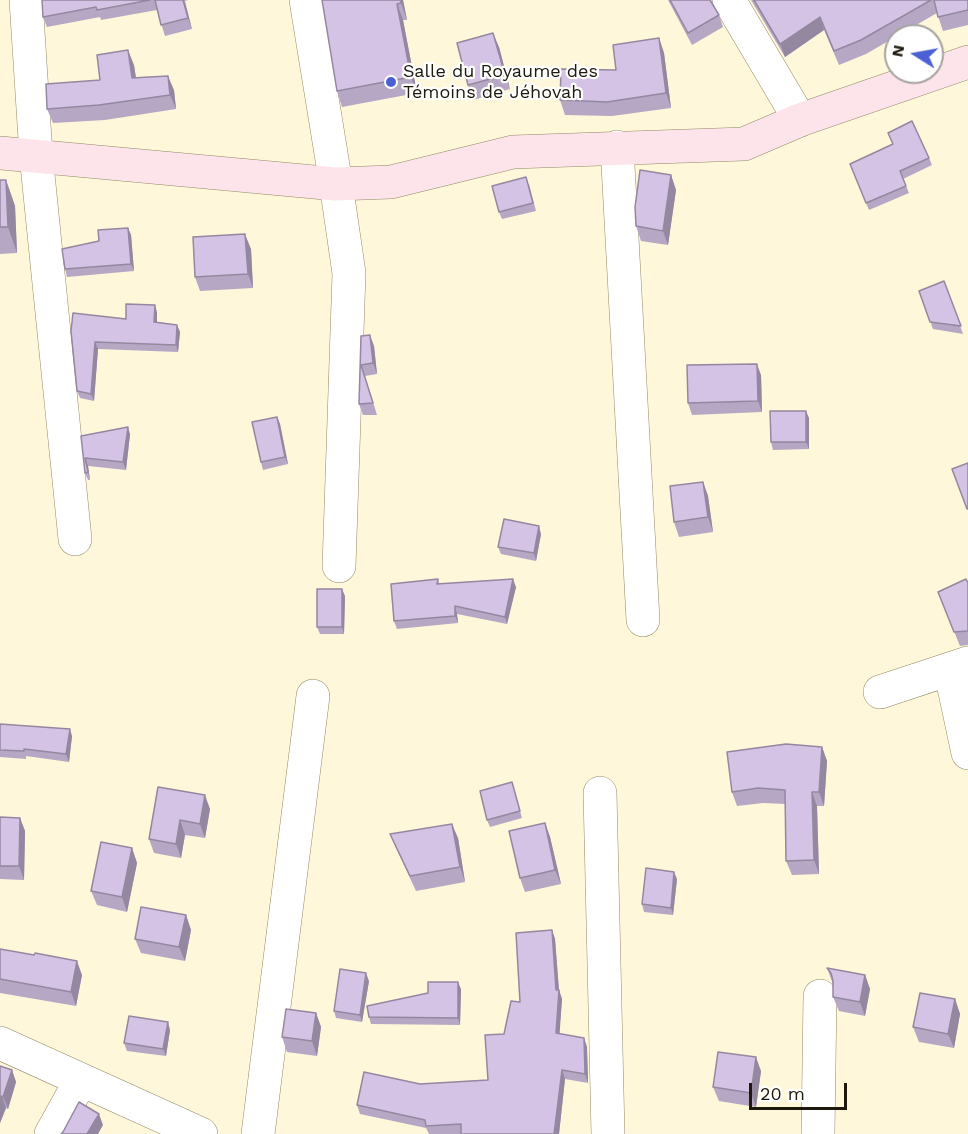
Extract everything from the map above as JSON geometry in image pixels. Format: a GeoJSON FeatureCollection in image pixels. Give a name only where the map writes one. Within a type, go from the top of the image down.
{"type":"FeatureCollection","features":[{"type":"Feature","properties":{"kind":"street"},"geometry":{"type":"LineString","coordinates":[[26,0],[36,155],[75,539]]}},
{"type":"Feature","properties":{"kind":"street"},"geometry":{"type":"LineString","coordinates":[[306,0],[349,273],[339,566]]}},
{"type":"Feature","properties":{"kind":"street"},"geometry":{"type":"LineString","coordinates":[[729,0],[800,120]]}},
{"type":"Feature","properties":{"kind":"street"},"geometry":{"type":"LineString","coordinates":[[0,153],[336,184],[391,182],[513,152],[744,144],[800,120],[968,62]]}},
{"type":"Feature","properties":{"kind":"street"},"geometry":{"type":"LineString","coordinates":[[617,147],[643,620]]}},
{"type":"Feature","properties":{"kind":"street"},"geometry":{"type":"LineString","coordinates":[[880,692],[959,666],[968,753]]}},
{"type":"Feature","properties":{"kind":"street"},"geometry":{"type":"LineString","coordinates":[[258,1134],[313,696]]}},
{"type":"Feature","properties":{"kind":"street"},"geometry":{"type":"LineString","coordinates":[[600,793],[608,1134]]}},
{"type":"Feature","properties":{"kind":"street"},"geometry":{"type":"LineString","coordinates":[[818,1134],[820,996]]}},
{"type":"Feature","properties":{"kind":"street"},"geometry":{"type":"LineString","coordinates":[[0,1043],[201,1134]]}},
{"type":"Feature","properties":{"kind":"street"},"geometry":{"type":"LineString","coordinates":[[51,1134],[81,1080]]}},
{"type":"Feature","properties":{"kind":"building"},"geometry":{"type":"Polygon","coordinates":[[[42,0],[150,0],[43,17],[42,0]]]}},
{"type":"Feature","properties":{"kind":"building"},"geometry":{"type":"Polygon","coordinates":[[[155,0],[183,0],[188,18],[161,25],[155,0]]]}},
{"type":"Feature","properties":{"kind":"building"},"geometry":{"type":"Polygon","coordinates":[[[322,0],[401,0],[401,3],[397,4],[411,77],[337,91],[322,0]]]}},
{"type":"Feature","properties":{"kind":"building"},"geometry":{"type":"Polygon","coordinates":[[[670,0],[710,0],[719,15],[688,33],[670,0]]]}},
{"type":"Feature","properties":{"kind":"building"},"geometry":{"type":"Polygon","coordinates":[[[754,0],[931,0],[889,24],[884,24],[884,27],[861,40],[834,51],[820,17],[780,44],[754,0]]]}},
{"type":"Feature","properties":{"kind":"building"},"geometry":{"type":"Polygon","coordinates":[[[934,0],[968,0],[968,10],[938,17],[934,0]]]}},
{"type":"Feature","properties":{"kind":"building"},"geometry":{"type":"Polygon","coordinates":[[[493,33],[505,75],[468,85],[457,43],[493,33]]]}},
{"type":"Feature","properties":{"kind":"building"},"geometry":{"type":"Polygon","coordinates":[[[659,38],[666,93],[607,102],[560,100],[561,69],[616,70],[613,45],[659,38]]]}},
{"type":"Feature","properties":{"kind":"building"},"geometry":{"type":"Polygon","coordinates":[[[128,50],[132,78],[168,76],[170,95],[99,105],[47,109],[46,84],[100,80],[97,55],[128,50]]]}},
{"type":"Feature","properties":{"kind":"building"},"geometry":{"type":"Polygon","coordinates":[[[912,121],[929,158],[900,171],[906,186],[866,203],[850,164],[893,144],[888,133],[912,121]]]}},
{"type":"Feature","properties":{"kind":"building"},"geometry":{"type":"Polygon","coordinates":[[[640,170],[671,175],[663,231],[636,226],[635,207],[640,170]]]}},
{"type":"Feature","properties":{"kind":"building"},"geometry":{"type":"Polygon","coordinates":[[[526,177],[533,203],[499,212],[492,186],[526,177]]]}},
{"type":"Feature","properties":{"kind":"building"},"geometry":{"type":"Polygon","coordinates":[[[0,180],[6,180],[8,227],[0,227],[0,180]]]}},
{"type":"Feature","properties":{"kind":"building"},"geometry":{"type":"Polygon","coordinates":[[[128,228],[131,264],[65,269],[62,249],[99,241],[98,230],[128,228]]]}},
{"type":"Feature","properties":{"kind":"building"},"geometry":{"type":"Polygon","coordinates":[[[245,234],[248,274],[195,277],[193,237],[245,234]]]}},
{"type":"Feature","properties":{"kind":"building"},"geometry":{"type":"Polygon","coordinates":[[[944,281],[961,326],[930,322],[919,291],[944,281]]]}},
{"type":"Feature","properties":{"kind":"building"},"geometry":{"type":"Polygon","coordinates":[[[126,304],[155,305],[154,322],[177,325],[176,345],[95,342],[91,394],[77,391],[71,331],[73,313],[126,319],[126,304]]]}},
{"type":"Feature","properties":{"kind":"building"},"geometry":{"type":"Polygon","coordinates":[[[370,335],[373,363],[361,365],[373,403],[359,404],[361,336],[370,335]]]}},
{"type":"Feature","properties":{"kind":"building"},"geometry":{"type":"Polygon","coordinates":[[[757,364],[758,401],[688,403],[687,365],[757,364]]]}},
{"type":"Feature","properties":{"kind":"building"},"geometry":{"type":"Polygon","coordinates":[[[770,411],[806,411],[806,442],[771,442],[770,411]]]}},
{"type":"Feature","properties":{"kind":"building"},"geometry":{"type":"Polygon","coordinates":[[[277,417],[285,457],[261,462],[252,422],[277,417]]]}},
{"type":"Feature","properties":{"kind":"building"},"geometry":{"type":"Polygon","coordinates":[[[128,427],[123,462],[85,458],[88,472],[85,473],[81,436],[128,427]]]}},
{"type":"Feature","properties":{"kind":"building"},"geometry":{"type":"Polygon","coordinates":[[[968,463],[968,509],[967,509],[952,469],[968,463]]]}},
{"type":"Feature","properties":{"kind":"building"},"geometry":{"type":"Polygon","coordinates":[[[703,482],[708,517],[674,522],[670,486],[703,482]]]}},
{"type":"Feature","properties":{"kind":"building"},"geometry":{"type":"Polygon","coordinates":[[[504,519],[539,526],[534,553],[498,547],[504,519]]]}},
{"type":"Feature","properties":{"kind":"building"},"geometry":{"type":"Polygon","coordinates":[[[438,579],[437,584],[513,579],[505,617],[455,606],[455,616],[394,621],[391,584],[438,579]]]}},
{"type":"Feature","properties":{"kind":"building"},"geometry":{"type":"Polygon","coordinates":[[[966,579],[968,583],[968,631],[954,632],[938,592],[966,579]]]}},
{"type":"Feature","properties":{"kind":"building"},"geometry":{"type":"Polygon","coordinates":[[[317,589],[342,589],[342,627],[317,627],[317,589]]]}},
{"type":"Feature","properties":{"kind":"building"},"geometry":{"type":"Polygon","coordinates":[[[0,724],[70,729],[66,754],[24,749],[24,751],[0,750],[0,724]]]}},
{"type":"Feature","properties":{"kind":"building"},"geometry":{"type":"Polygon","coordinates":[[[786,744],[822,747],[819,792],[812,792],[814,860],[786,861],[785,790],[758,788],[732,792],[727,752],[786,744]]]}},
{"type":"Feature","properties":{"kind":"building"},"geometry":{"type":"Polygon","coordinates":[[[512,782],[520,811],[487,820],[480,791],[512,782]]]}},
{"type":"Feature","properties":{"kind":"building"},"geometry":{"type":"Polygon","coordinates":[[[158,787],[205,795],[200,824],[180,820],[176,844],[149,839],[158,787]]]}},
{"type":"Feature","properties":{"kind":"building"},"geometry":{"type":"Polygon","coordinates":[[[0,817],[20,818],[19,866],[0,866],[0,817]]]}},
{"type":"Feature","properties":{"kind":"building"},"geometry":{"type":"Polygon","coordinates":[[[545,823],[555,870],[520,878],[509,831],[545,823]]]}},
{"type":"Feature","properties":{"kind":"building"},"geometry":{"type":"Polygon","coordinates":[[[452,824],[460,867],[410,876],[390,834],[452,824]]]}},
{"type":"Feature","properties":{"kind":"building"},"geometry":{"type":"Polygon","coordinates":[[[101,842],[132,848],[122,897],[91,891],[101,842]]]}},
{"type":"Feature","properties":{"kind":"building"},"geometry":{"type":"Polygon","coordinates":[[[646,868],[674,872],[671,908],[642,904],[646,868]]]}},
{"type":"Feature","properties":{"kind":"building"},"geometry":{"type":"Polygon","coordinates":[[[141,907],[186,915],[179,947],[135,939],[141,907]]]}},
{"type":"Feature","properties":{"kind":"building"},"geometry":{"type":"Polygon","coordinates":[[[552,930],[556,990],[559,990],[556,1033],[584,1038],[585,1074],[562,1070],[554,1134],[461,1134],[461,1124],[426,1126],[425,1120],[357,1105],[364,1072],[420,1084],[488,1080],[485,1035],[504,1034],[511,1001],[520,1002],[516,933],[552,930]]]}},
{"type":"Feature","properties":{"kind":"building"},"geometry":{"type":"Polygon","coordinates":[[[0,949],[77,961],[71,992],[0,979],[0,949]]]}},
{"type":"Feature","properties":{"kind":"building"},"geometry":{"type":"Polygon","coordinates":[[[827,968],[865,975],[860,1002],[833,997],[833,981],[827,968]]]}},
{"type":"Feature","properties":{"kind":"building"},"geometry":{"type":"Polygon","coordinates":[[[340,969],[366,973],[360,1015],[334,1011],[340,969]]]}},
{"type":"Feature","properties":{"kind":"building"},"geometry":{"type":"Polygon","coordinates":[[[428,982],[458,982],[458,1018],[369,1017],[367,1006],[428,993],[428,982]]]}},
{"type":"Feature","properties":{"kind":"building"},"geometry":{"type":"Polygon","coordinates":[[[920,993],[955,999],[948,1034],[913,1027],[920,993]]]}},
{"type":"Feature","properties":{"kind":"building"},"geometry":{"type":"Polygon","coordinates":[[[286,1009],[316,1013],[312,1041],[282,1037],[286,1009]]]}},
{"type":"Feature","properties":{"kind":"building"},"geometry":{"type":"Polygon","coordinates":[[[129,1016],[168,1022],[163,1049],[124,1043],[129,1016]]]}},
{"type":"Feature","properties":{"kind":"building"},"geometry":{"type":"Polygon","coordinates":[[[718,1052],[756,1057],[751,1093],[713,1087],[718,1052]]]}},
{"type":"Feature","properties":{"kind":"building"},"geometry":{"type":"Polygon","coordinates":[[[0,1066],[12,1070],[0,1101],[0,1066]]]}},
{"type":"Feature","properties":{"kind":"building"},"geometry":{"type":"Polygon","coordinates":[[[79,1102],[99,1114],[87,1134],[61,1134],[63,1132],[79,1102]]]}},
{"type":"Feature","properties":{"kind":"place","name":"Salle du Royaume des Témoins de Jéhovah"},"geometry":{"type":"Point","coordinates":[391,82]}}]}
